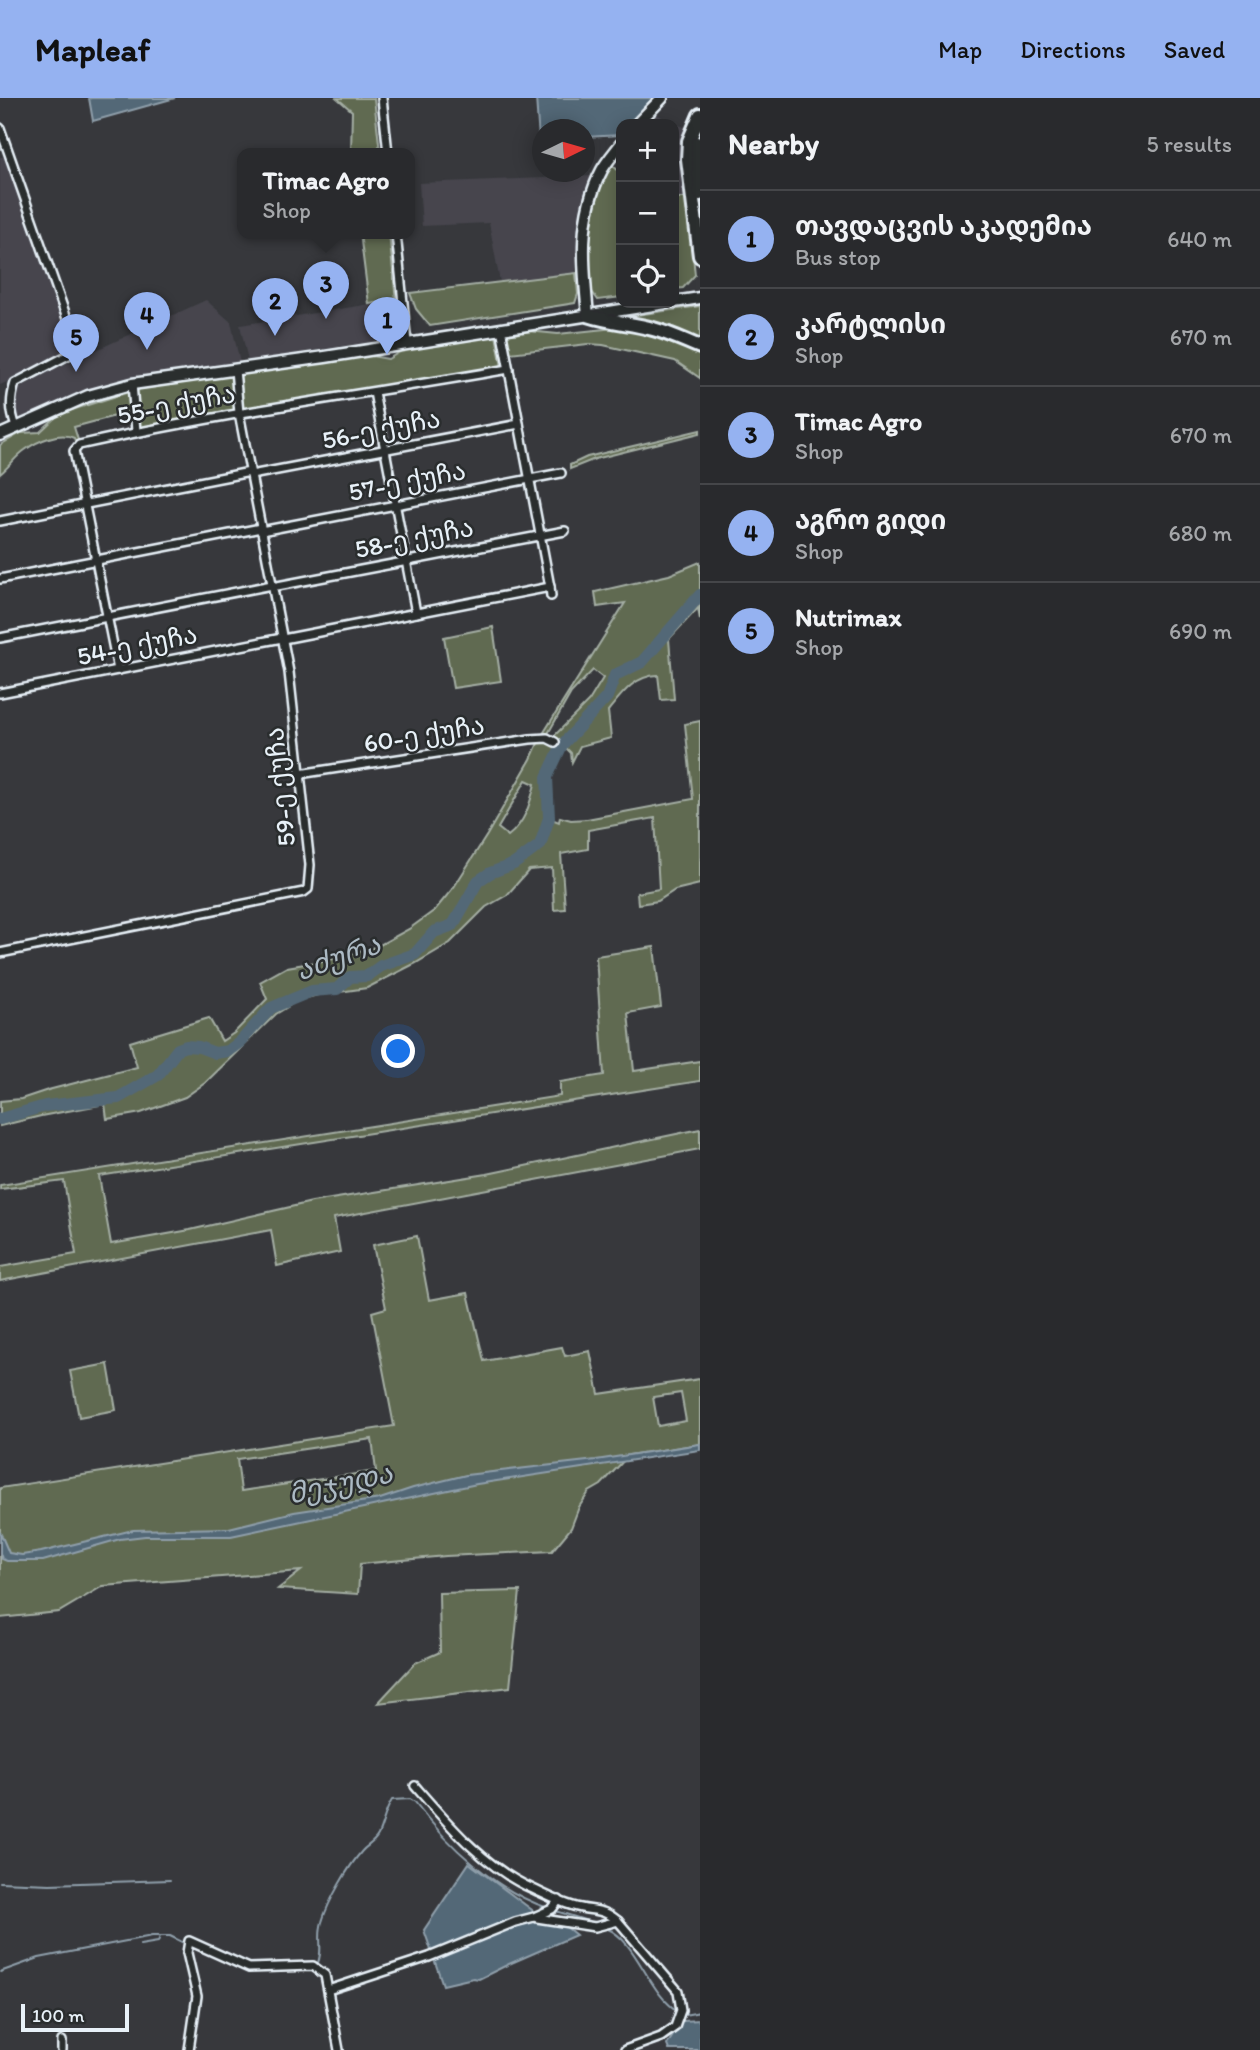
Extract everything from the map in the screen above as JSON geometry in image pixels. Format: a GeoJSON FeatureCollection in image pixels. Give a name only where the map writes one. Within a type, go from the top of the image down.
{"type":"FeatureCollection","features":[{"type":"Feature","properties":{"kind":"highway"},"geometry":{"type":"LineString","coordinates":[[700,115],[689,141],[688,159],[700,256]]}},
{"type":"Feature","properties":{"kind":"highway"},"geometry":{"type":"LineString","coordinates":[[700,131],[696,148],[700,194]]}},
{"type":"Feature","properties":{"kind":"highway"},"geometry":{"type":"LineString","coordinates":[[588,315],[609,322],[656,330],[700,347]]}},
{"type":"Feature","properties":{"kind":"main road"},"geometry":{"type":"LineString","coordinates":[[642,119],[662,98]]}},
{"type":"Feature","properties":{"kind":"main road"},"geometry":{"type":"LineString","coordinates":[[588,315],[583,246],[591,196],[603,169],[616,151]]}},
{"type":"Feature","properties":{"kind":"main road"},"geometry":{"type":"LineString","coordinates":[[679,301],[700,298]]}},
{"type":"Feature","properties":{"kind":"main road"},"geometry":{"type":"LineString","coordinates":[[0,435],[88,396],[132,384],[634,308]]}},
{"type":"Feature","properties":{"kind":"street"},"geometry":{"type":"LineString","coordinates":[[382,98],[387,148]]}},
{"type":"Feature","properties":{"kind":"street"},"geometry":{"type":"LineString","coordinates":[[0,128],[78,350],[15,383],[10,410],[16,427]]}},
{"type":"Feature","properties":{"kind":"street"},"geometry":{"type":"LineString","coordinates":[[397,239],[407,344]]}},
{"type":"Feature","properties":{"kind":"street","name":"54-ე ქუჩა"},"geometry":{"type":"LineString","coordinates":[[0,693],[416,613],[551,591],[501,328]]}},
{"type":"Feature","properties":{"kind":"street","name":"55-ე ქუჩა"},"geometry":{"type":"LineString","coordinates":[[118,670],[74,451],[79,445],[136,431],[509,369]]}},
{"type":"Feature","properties":{"kind":"street","name":"59-ე ქუჩა"},"geometry":{"type":"LineString","coordinates":[[0,953],[304,892],[308,889],[310,865],[289,672],[239,413],[235,370]]}},
{"type":"Feature","properties":{"kind":"street"},"geometry":{"type":"LineString","coordinates":[[132,384],[136,431]]}},
{"type":"Feature","properties":{"kind":"street"},"geometry":{"type":"LineString","coordinates":[[374,392],[416,613]]}},
{"type":"Feature","properties":{"kind":"street","name":"56-ე ქუჩა"},"geometry":{"type":"LineString","coordinates":[[0,521],[519,424]]}},
{"type":"Feature","properties":{"kind":"street","name":"57-ე ქუჩა"},"geometry":{"type":"LineString","coordinates":[[0,579],[561,473]]}},
{"type":"Feature","properties":{"kind":"street","name":"58-ე ქუჩა"},"geometry":{"type":"LineString","coordinates":[[0,638],[565,531]]}},
{"type":"Feature","properties":{"kind":"street","name":"60-ე ქუჩა"},"geometry":{"type":"LineString","coordinates":[[299,774],[530,739],[547,738],[555,742]]}},
{"type":"Feature","properties":{"kind":"street"},"geometry":{"type":"LineString","coordinates":[[415,1786],[470,1846],[498,1869],[530,1888],[575,1907],[607,1912],[618,1921],[678,1991],[679,2015],[675,2027],[660,2037],[625,2050]]}},
{"type":"Feature","properties":{"kind":"street"},"geometry":{"type":"LineString","coordinates":[[328,1990],[429,1957],[534,1917],[549,1910],[559,1900]]}},
{"type":"Feature","properties":{"kind":"street"},"geometry":{"type":"LineString","coordinates":[[534,1917],[595,1927],[618,1921]]}},
{"type":"Feature","properties":{"kind":"street"},"geometry":{"type":"LineString","coordinates":[[189,2050],[197,1996],[187,1953],[190,1941],[249,1968],[316,1968],[325,1975],[339,2050]]}},
{"type":"Feature","properties":{"kind":"street"},"geometry":{"type":"LineString","coordinates":[[62,2041],[62,2050]]}},
{"type":"Feature","properties":{"kind":"shaded area"},"geometry":{"type":"Polygon","coordinates":[[[656,113],[665,119],[649,119],[656,113]]]}},
{"type":"Feature","properties":{"kind":"shaded area"},"geometry":{"type":"Polygon","coordinates":[[[679,125],[688,128],[687,198],[679,198],[679,125]]]}},
{"type":"Feature","properties":{"kind":"shaded area"},"geometry":{"type":"Polygon","coordinates":[[[0,157],[5,157],[71,345],[70,354],[0,385],[0,157]]]}},
{"type":"Feature","properties":{"kind":"shaded area"},"geometry":{"type":"Polygon","coordinates":[[[532,178],[532,182],[591,182],[577,231],[576,273],[500,282],[489,223],[422,226],[419,183],[532,178]]]}},
{"type":"Feature","properties":{"kind":"shaded area"},"geometry":{"type":"Polygon","coordinates":[[[206,300],[231,322],[240,363],[83,391],[20,418],[15,408],[20,388],[48,372],[206,300]]]}},
{"type":"Feature","properties":{"kind":"shaded area"},"geometry":{"type":"Polygon","coordinates":[[[396,300],[383,340],[248,361],[240,325],[396,300]]]}},
{"type":"Feature","properties":{"kind":"green space"},"geometry":{"type":"Polygon","coordinates":[[[337,98],[374,98],[379,148],[351,148],[352,111],[337,98]]]}},
{"type":"Feature","properties":{"kind":"green space"},"geometry":{"type":"Polygon","coordinates":[[[612,165],[616,169],[616,298],[598,300],[590,289],[587,272],[598,190],[612,165]]]}},
{"type":"Feature","properties":{"kind":"green space"},"geometry":{"type":"Polygon","coordinates":[[[679,198],[687,198],[695,275],[683,288],[679,288],[679,198]]]}},
{"type":"Feature","properties":{"kind":"green space"},"geometry":{"type":"Polygon","coordinates":[[[361,239],[390,239],[396,300],[369,304],[361,239]]]}},
{"type":"Feature","properties":{"kind":"green space"},"geometry":{"type":"Polygon","coordinates":[[[576,273],[578,294],[575,303],[430,326],[416,309],[410,293],[576,273]]]}},
{"type":"Feature","properties":{"kind":"green space"},"geometry":{"type":"Polygon","coordinates":[[[700,306],[700,340],[680,331],[630,320],[629,316],[700,306]]]}},
{"type":"Feature","properties":{"kind":"green space"},"geometry":{"type":"Polygon","coordinates":[[[624,327],[652,332],[700,352],[700,378],[675,361],[603,345],[588,344],[510,353],[506,335],[528,331],[558,334],[624,327]]]}},
{"type":"Feature","properties":{"kind":"green space"},"geometry":{"type":"Polygon","coordinates":[[[496,335],[502,367],[242,414],[238,373],[366,355],[388,359],[405,349],[496,335]]]}},
{"type":"Feature","properties":{"kind":"green space"},"geometry":{"type":"Polygon","coordinates":[[[231,375],[236,411],[139,428],[134,390],[231,375]]]}},
{"type":"Feature","properties":{"kind":"green space"},"geometry":{"type":"Polygon","coordinates":[[[132,391],[134,411],[74,427],[79,443],[76,444],[74,438],[68,436],[49,438],[36,443],[22,452],[0,474],[0,445],[21,433],[40,432],[59,414],[132,391]]]}},
{"type":"Feature","properties":{"kind":"green space"},"geometry":{"type":"Polygon","coordinates":[[[700,430],[700,433],[595,459],[570,469],[570,465],[587,457],[700,430]]]}},
{"type":"Feature","properties":{"kind":"green space"},"geometry":{"type":"Polygon","coordinates":[[[700,562],[700,593],[640,660],[613,674],[605,697],[561,744],[552,738],[589,701],[603,678],[593,670],[571,693],[546,737],[541,737],[625,603],[597,607],[595,592],[669,575],[700,562]]]}},
{"type":"Feature","properties":{"kind":"green space"},"geometry":{"type":"Polygon","coordinates":[[[700,598],[700,620],[698,608],[669,639],[674,699],[661,700],[658,675],[635,682],[608,711],[611,738],[580,746],[572,762],[571,753],[564,746],[609,698],[616,676],[646,662],[700,598]]]}},
{"type":"Feature","properties":{"kind":"green space"},"geometry":{"type":"Polygon","coordinates":[[[493,627],[501,681],[453,688],[444,637],[493,627]]]}},
{"type":"Feature","properties":{"kind":"green space"},"geometry":{"type":"Polygon","coordinates":[[[700,721],[700,884],[675,890],[658,901],[638,904],[637,893],[659,889],[655,818],[588,830],[588,849],[561,854],[565,909],[554,910],[552,868],[529,870],[507,895],[486,907],[450,943],[416,963],[367,988],[299,1000],[276,1014],[205,1083],[185,1097],[141,1113],[107,1119],[105,1104],[0,1126],[0,1101],[21,1099],[137,1067],[130,1042],[209,1018],[222,1041],[234,1033],[267,999],[260,982],[287,967],[340,958],[378,946],[409,929],[435,910],[454,887],[487,835],[539,741],[546,740],[561,748],[547,777],[549,818],[559,822],[560,817],[571,820],[587,819],[693,799],[685,724],[700,721]],[[526,780],[498,828],[508,836],[523,819],[535,784],[526,780]]]}},
{"type":"Feature","properties":{"kind":"green space"},"geometry":{"type":"Polygon","coordinates":[[[654,947],[661,1007],[628,1013],[634,1071],[700,1061],[700,1081],[99,1176],[111,1244],[190,1230],[312,1202],[487,1174],[700,1129],[700,1149],[334,1218],[340,1252],[277,1266],[271,1230],[0,1281],[0,1267],[76,1254],[64,1181],[0,1189],[0,1185],[560,1096],[560,1082],[604,1075],[596,956],[654,947]]]}},
{"type":"Feature","properties":{"kind":"green space"},"geometry":{"type":"Polygon","coordinates":[[[417,1236],[429,1300],[468,1293],[484,1361],[562,1347],[565,1356],[590,1351],[599,1394],[700,1379],[700,1444],[629,1455],[601,1485],[589,1492],[579,1507],[571,1528],[552,1551],[446,1556],[360,1564],[358,1594],[278,1589],[301,1571],[103,1586],[59,1612],[0,1618],[0,1488],[394,1426],[372,1312],[386,1308],[373,1245],[417,1236]],[[681,1393],[653,1397],[658,1426],[686,1421],[681,1393]],[[372,1439],[237,1459],[241,1491],[376,1471],[372,1439]]]}},
{"type":"Feature","properties":{"kind":"green space"},"geometry":{"type":"Polygon","coordinates":[[[108,1364],[116,1410],[79,1417],[70,1371],[108,1364]]]}},
{"type":"Feature","properties":{"kind":"green space"},"geometry":{"type":"Polygon","coordinates":[[[520,1591],[510,1687],[378,1703],[415,1663],[440,1652],[439,1593],[520,1591]]]}},
{"type":"Feature","properties":{"kind":"water"},"geometry":{"type":"Polygon","coordinates":[[[89,98],[175,98],[93,121],[89,98]]]}},
{"type":"Feature","properties":{"kind":"water"},"geometry":{"type":"Polygon","coordinates":[[[536,98],[657,98],[637,119],[616,119],[616,135],[595,136],[595,119],[538,119],[536,98]]]}},
{"type":"Feature","properties":{"kind":"water"},"geometry":{"type":"Polygon","coordinates":[[[700,1444],[700,1450],[477,1484],[231,1536],[145,1536],[120,1539],[43,1561],[7,1561],[2,1559],[0,1553],[0,1532],[9,1553],[22,1555],[133,1530],[229,1528],[294,1512],[380,1499],[466,1475],[596,1460],[700,1444]]]}},
{"type":"Feature","properties":{"kind":"water"},"geometry":{"type":"Polygon","coordinates":[[[469,1863],[547,1921],[560,1922],[576,1935],[479,1979],[443,1985],[424,1930],[469,1863]]]}},
{"type":"Feature","properties":{"kind":"water"},"geometry":{"type":"Polygon","coordinates":[[[700,2020],[700,2050],[669,2050],[667,2045],[682,2021],[700,2020]]]}},
{"type":"Feature","properties":{"kind":"waterway","name":"აძურა"},"geometry":{"type":"LineString","coordinates":[[0,1119],[45,1106],[118,1098],[158,1075],[178,1049],[186,1046],[215,1053],[228,1051],[240,1042],[271,1008],[312,991],[337,989],[350,977],[367,976],[381,966],[415,954],[434,932],[453,925],[478,881],[490,873],[514,864],[540,845],[549,818],[547,777],[562,745],[607,697],[615,675],[642,662],[700,595]]}},
{"type":"Feature","properties":{"kind":"waterway"},"geometry":{"type":"LineString","coordinates":[[317,1965],[321,1928],[329,1904],[351,1866],[376,1838],[392,1800],[410,1799],[415,1802],[442,1834],[474,1865],[510,1891],[548,1908]]}},
{"type":"Feature","properties":{"kind":"waterway"},"geometry":{"type":"LineString","coordinates":[[0,1882],[50,1884],[170,1880]]}},
{"type":"Feature","properties":{"kind":"waterway"},"geometry":{"type":"LineString","coordinates":[[556,1911],[594,1923]]}},
{"type":"Feature","properties":{"kind":"waterway"},"geometry":{"type":"LineString","coordinates":[[606,1928],[626,1944],[659,1993],[679,2012]]}},
{"type":"Feature","properties":{"kind":"waterway"},"geometry":{"type":"LineString","coordinates":[[0,1972],[39,1958],[152,1936],[170,1936],[182,1942]]}},
{"type":"Feature","properties":{"kind":"waterway"},"geometry":{"type":"LineString","coordinates":[[140,1945],[158,1942],[160,1936]]}},
{"type":"Feature","properties":{"kind":"waterway"},"geometry":{"type":"LineString","coordinates":[[200,1950],[209,1954]]}},
{"type":"Feature","properties":{"kind":"waterway"},"geometry":{"type":"LineString","coordinates":[[684,2015],[700,2012]]}},
{"type":"Feature","properties":{"kind":"place","name":"Timac Agro"},"geometry":{"type":"Point","coordinates":[326,319]}},
{"type":"Feature","properties":{"kind":"place","name":"კარტლისი"},"geometry":{"type":"Point","coordinates":[275,336]}},
{"type":"Feature","properties":{"kind":"place","name":"აგრო გიდი"},"geometry":{"type":"Point","coordinates":[147,350]}},
{"type":"Feature","properties":{"kind":"place","name":"თავდაცვის აკადემია"},"geometry":{"type":"Point","coordinates":[387,355]}},
{"type":"Feature","properties":{"kind":"place","name":"Nutrimax"},"geometry":{"type":"Point","coordinates":[76,372]}},
{"type":"Feature","properties":{"kind":"water label","name":"მეჯუდა"},"geometry":{"type":"Point","coordinates":[340,1483]}}]}
